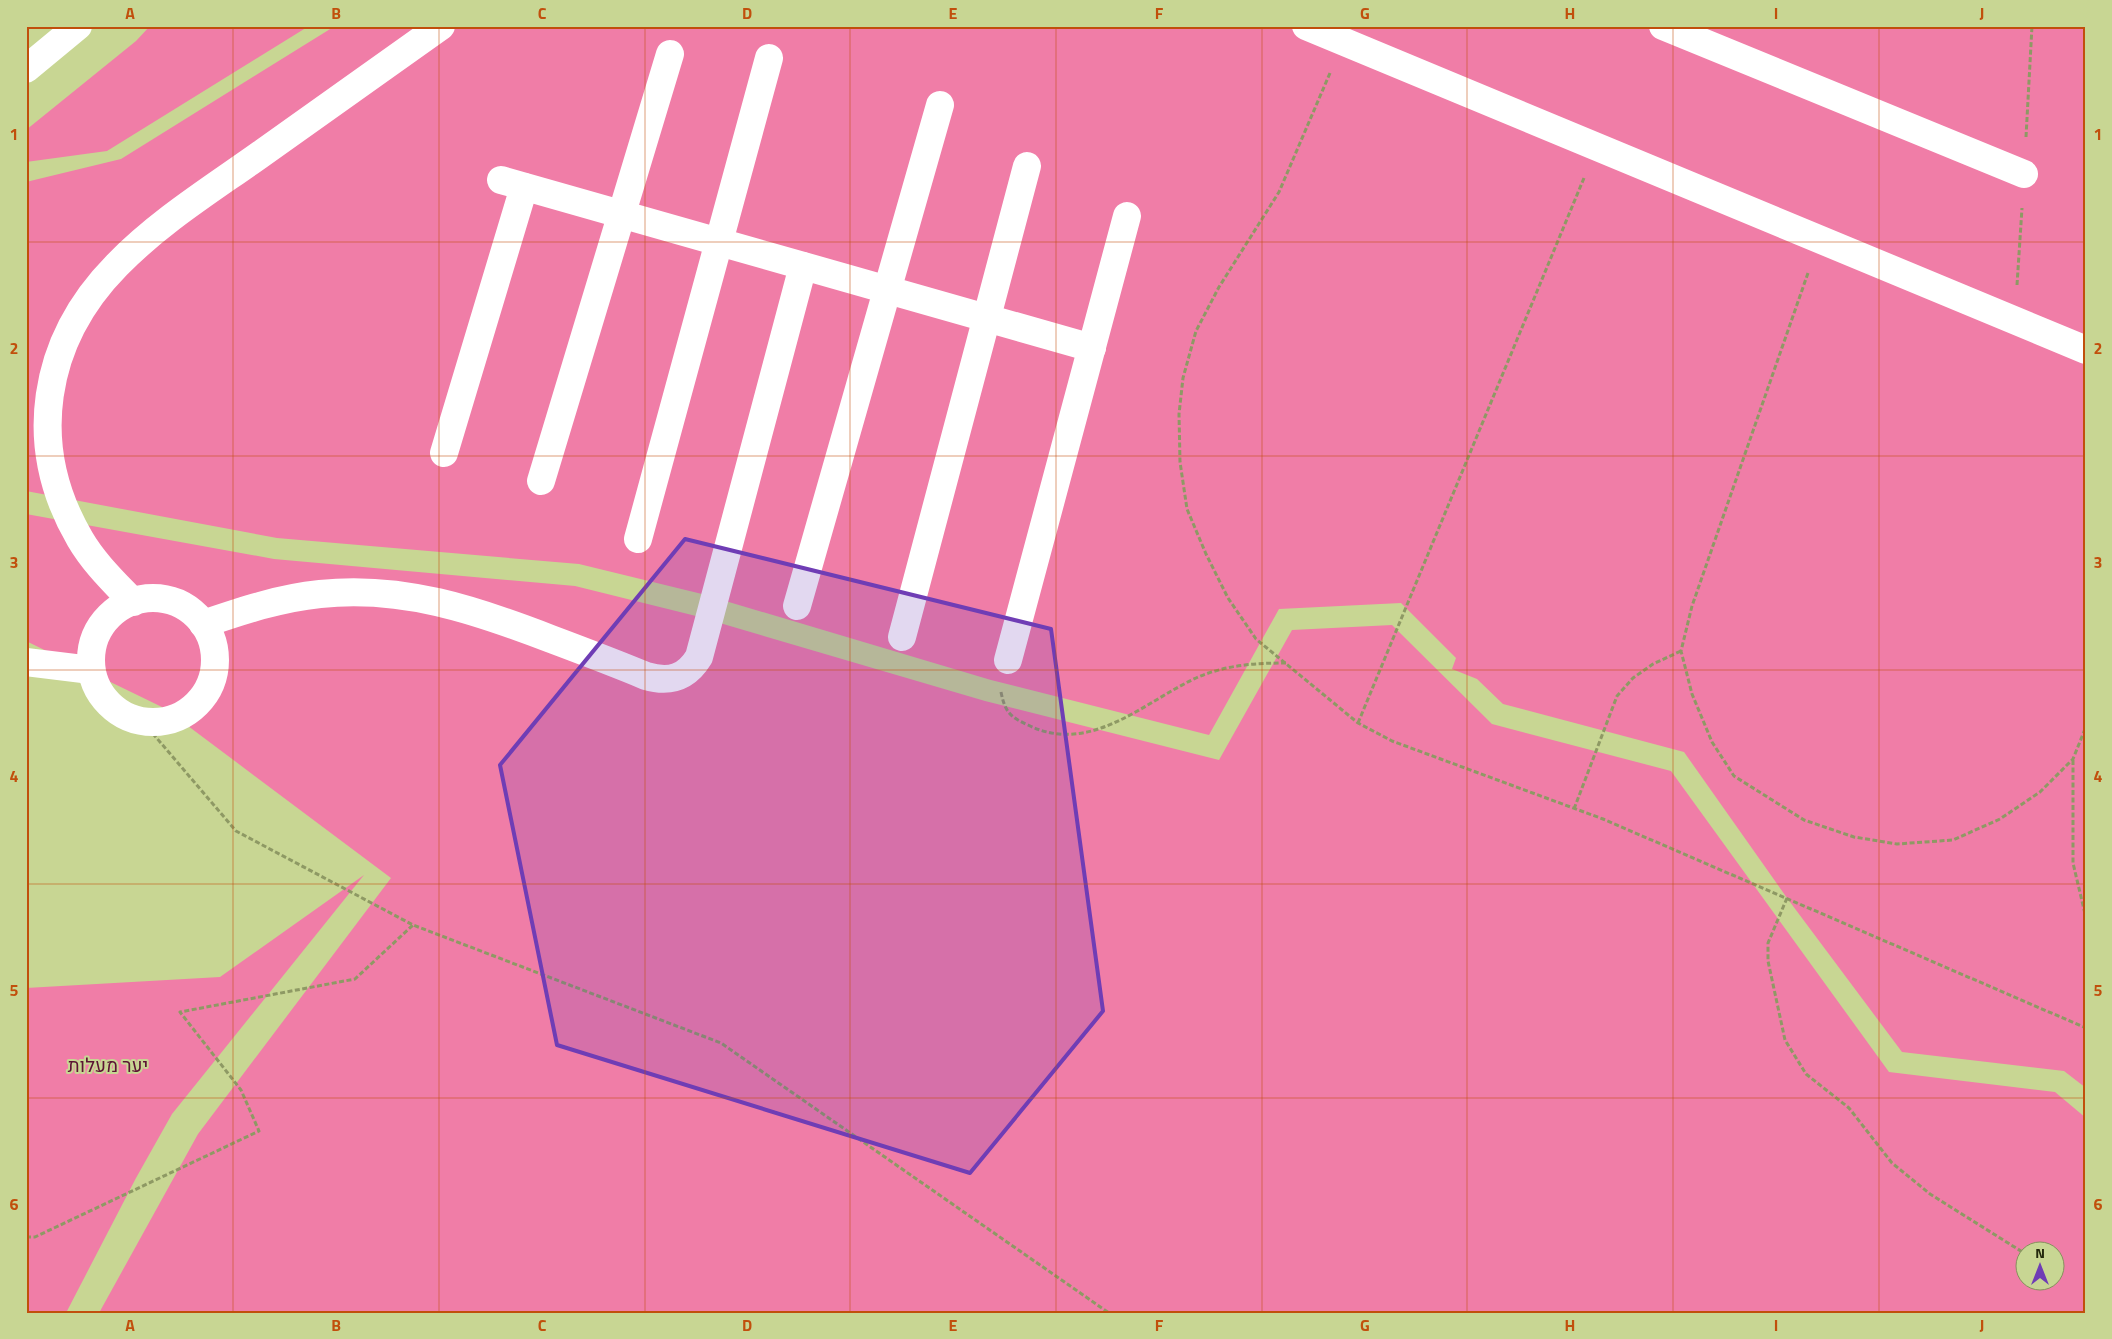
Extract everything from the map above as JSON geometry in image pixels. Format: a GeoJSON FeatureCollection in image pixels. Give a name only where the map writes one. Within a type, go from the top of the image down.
{"type":"FeatureCollection","features":[{"type":"Feature","properties":{"kind":"street"},"geometry":{"type":"LineString","coordinates":[[26,69],[78,26]]}},
{"type":"Feature","properties":{"kind":"street"},"geometry":{"type":"LineString","coordinates":[[133,602],[104,572],[80,540],[63,505],[51,468],[46,429],[50,388],[62,348],[84,306],[117,265],[162,224],[441,26]]}},
{"type":"Feature","properties":{"kind":"street"},"geometry":{"type":"LineString","coordinates":[[1306,26],[2086,350]]}},
{"type":"Feature","properties":{"kind":"street"},"geometry":{"type":"LineString","coordinates":[[1664,26],[2024,174]]}},
{"type":"Feature","properties":{"kind":"street"},"geometry":{"type":"LineString","coordinates":[[541,480],[670,54]]}},
{"type":"Feature","properties":{"kind":"street"},"geometry":{"type":"LineString","coordinates":[[638,539],[770,58]]}},
{"type":"Feature","properties":{"kind":"street"},"geometry":{"type":"LineString","coordinates":[[797,606],[940,105]]}},
{"type":"Feature","properties":{"kind":"street"},"geometry":{"type":"LineString","coordinates":[[902,637],[1027,166]]}},
{"type":"Feature","properties":{"kind":"street"},"geometry":{"type":"LineString","coordinates":[[444,453],[513,183],[1092,348]]}},
{"type":"Feature","properties":{"kind":"street"},"geometry":{"type":"LineString","coordinates":[[1008,660],[1127,216]]}},
{"type":"Feature","properties":{"kind":"street"},"geometry":{"type":"LineString","coordinates":[[203,624],[262,605],[320,594],[357,592],[412,596],[478,612],[646,676],[664,680],[682,676],[692,668],[699,657],[803,266]]}},
{"type":"Feature","properties":{"kind":"street"},"geometry":{"type":"LineString","coordinates":[[153,598],[172,602],[190,610],[203,624],[212,641],[215,661],[212,680],[203,697],[181,716],[163,722],[143,722],[124,716],[108,704],[98,689],[91,670],[91,650],[98,632],[108,617],[116,610],[133,602],[153,598]]}},
{"type":"Feature","properties":{"kind":"street"},"geometry":{"type":"LineString","coordinates":[[26,662],[91,670]]}},
{"type":"Feature","properties":{"kind":"path"},"geometry":{"type":"LineString","coordinates":[[1343,42],[1279,192],[1218,287],[1196,331],[1183,378],[1179,414],[1180,462],[1186,509],[1228,598],[1256,639],[1324,697],[1358,723],[1392,740],[1603,819],[2086,1028]]}},
{"type":"Feature","properties":{"kind":"path"},"geometry":{"type":"LineString","coordinates":[[1358,723],[1597,147]]}},
{"type":"Feature","properties":{"kind":"path"},"geometry":{"type":"LineString","coordinates":[[1819,239],[1692,606],[1681,652],[1692,694],[1712,742],[1734,776],[1804,820],[1854,837],[1897,844],[1953,840],[2000,819],[2040,792],[2073,760]]}},
{"type":"Feature","properties":{"kind":"path"},"geometry":{"type":"LineString","coordinates":[[1574,809],[1618,696],[1634,678],[1653,664],[1681,652]]}},
{"type":"Feature","properties":{"kind":"path"},"geometry":{"type":"LineString","coordinates":[[1008,660],[1001,691],[1004,709],[1017,720],[1040,731],[1061,734],[1084,733],[1119,722],[1196,678],[1224,668],[1249,663],[1286,663]]}},
{"type":"Feature","properties":{"kind":"path"},"geometry":{"type":"LineString","coordinates":[[2086,710],[2085,729],[2073,760],[2073,863],[2086,918]]}},
{"type":"Feature","properties":{"kind":"path"},"geometry":{"type":"LineString","coordinates":[[143,722],[236,831],[413,925],[721,1043],[1109,1313]]}},
{"type":"Feature","properties":{"kind":"path"},"geometry":{"type":"LineString","coordinates":[[1787,898],[1768,944],[1768,960],[1785,1040],[1806,1074],[1849,1108],[1892,1164],[1930,1194],[2014,1248]]}},
{"type":"Feature","properties":{"kind":"path"},"geometry":{"type":"LineString","coordinates":[[26,1237],[35,1238],[259,1131],[242,1090],[180,1012],[355,979],[413,925]]}},
{"type":"Feature","properties":{"kind":"highlighted area"},"geometry":{"type":"Polygon","coordinates":[[[685,539],[1051,629],[1103,1011],[970,1173],[557,1045],[500,765],[685,539]]]}},
{"type":"Feature","properties":{"kind":"green space"},"geometry":{"type":"Polygon","coordinates":[[[150,26],[309,26],[107,151],[26,162],[26,130],[136,41],[150,26]]]}},
{"type":"Feature","properties":{"kind":"green space"},"geometry":{"type":"Polygon","coordinates":[[[335,26],[2086,26],[2086,1088],[2064,1071],[1902,1052],[1787,898],[1684,752],[1503,704],[1477,679],[1452,669],[1456,658],[1401,603],[1279,609],[1209,735],[991,680],[702,594],[579,564],[277,538],[26,491],[26,182],[121,159],[335,26]]]}},
{"type":"Feature","properties":{"kind":"green space"},"geometry":{"type":"Polygon","coordinates":[[[26,514],[274,559],[575,586],[696,616],[985,701],[1219,760],[1292,630],[1392,625],[1492,724],[1671,771],[1889,1072],[2055,1092],[2086,1118],[2086,1313],[99,1313],[198,1134],[391,878],[164,708],[26,641],[26,514]]]}},
{"type":"Feature","properties":{"kind":"green space","name":"יער מעלות"},"geometry":{"type":"Polygon","coordinates":[[[364,875],[172,1114],[136,1178],[66,1313],[26,1313],[26,988],[220,977],[364,875]]]}}]}
